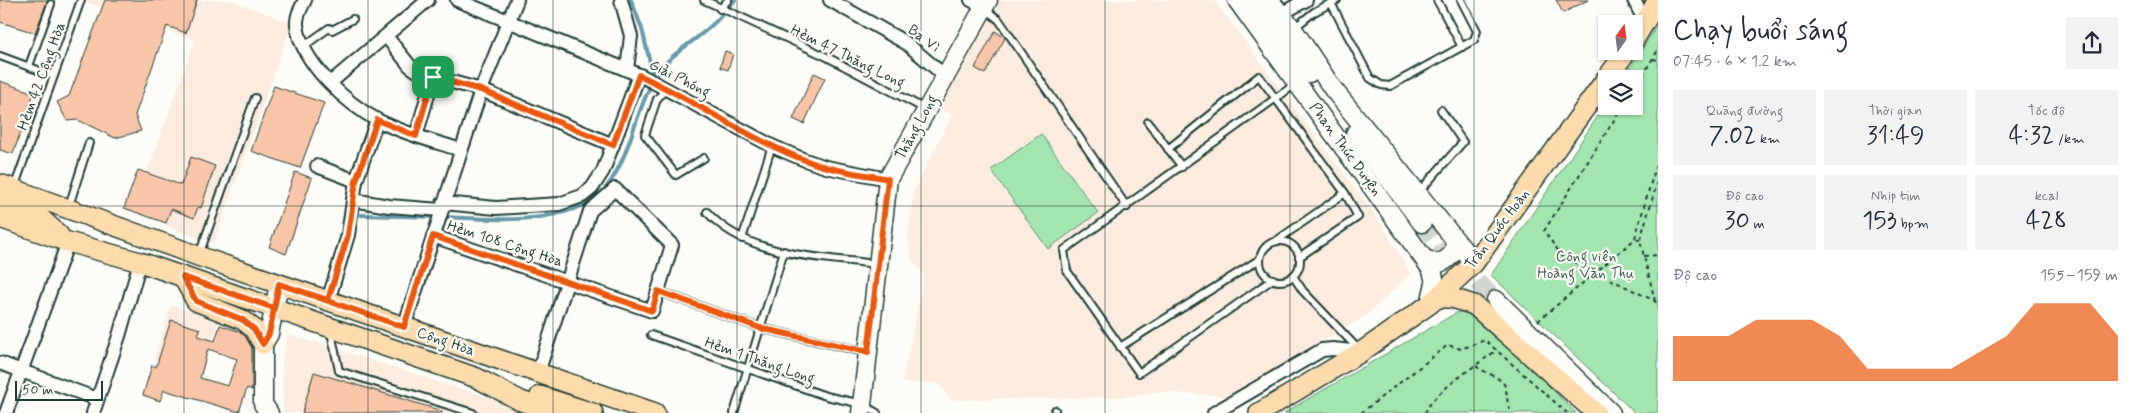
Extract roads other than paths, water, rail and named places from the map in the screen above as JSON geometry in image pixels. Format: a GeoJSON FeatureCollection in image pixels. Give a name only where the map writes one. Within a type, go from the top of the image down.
{"type":"FeatureCollection","features":[{"type":"Feature","properties":{"kind":"main road","name":"Phan Thúc Duyện"},"geometry":{"type":"LineString","coordinates":[[1237,0],[1425,259],[1434,276],[1434,301]]}},
{"type":"Feature","properties":{"kind":"main road"},"geometry":{"type":"LineString","coordinates":[[1254,0],[1422,224]]}},
{"type":"Feature","properties":{"kind":"main road","name":"Phan Thúc Duyện"},"geometry":{"type":"LineString","coordinates":[[1270,0],[1293,29],[1333,89],[1474,263]]}},
{"type":"Feature","properties":{"kind":"main road"},"geometry":{"type":"LineString","coordinates":[[1643,25],[1658,0]]}},
{"type":"Feature","properties":{"kind":"main road","name":"Thăng Long"},"geometry":{"type":"LineString","coordinates":[[866,410],[868,352],[888,179],[945,76],[981,2]]}},
{"type":"Feature","properties":{"kind":"main road","name":"Trần Quốc Hoàn"},"geometry":{"type":"LineString","coordinates":[[1259,413],[1361,352],[1434,301],[1474,263],[1598,90]]}},
{"type":"Feature","properties":{"kind":"main road","name":"Cộng Hòa"},"geometry":{"type":"LineString","coordinates":[[5,191],[69,208],[198,256],[655,413]]}},
{"type":"Feature","properties":{"kind":"main road","name":"Cộng Hòa"},"geometry":{"type":"LineString","coordinates":[[5,191],[34,212],[68,242]]}},
{"type":"Feature","properties":{"kind":"main road","name":"Cộng Hòa"},"geometry":{"type":"LineString","coordinates":[[34,212],[69,208]]}},
{"type":"Feature","properties":{"kind":"main road","name":"Cộng Hòa"},"geometry":{"type":"LineString","coordinates":[[0,218],[68,242],[140,262],[477,378],[546,412]]}},
{"type":"Feature","properties":{"kind":"main road"},"geometry":{"type":"LineString","coordinates":[[1425,259],[1437,264],[1449,258],[1456,245],[1454,240]]}},
{"type":"Feature","properties":{"kind":"main road"},"geometry":{"type":"LineString","coordinates":[[183,277],[196,301],[243,320],[266,339]]}},
{"type":"Feature","properties":{"kind":"main road"},"geometry":{"type":"LineString","coordinates":[[270,413],[264,404],[266,339],[279,284]]}},
{"type":"Feature","properties":{"kind":"main road"},"geometry":{"type":"LineString","coordinates":[[1434,301],[1463,300],[1474,305],[1596,413]]}},
{"type":"Feature","properties":{"kind":"main road"},"geometry":{"type":"LineString","coordinates":[[1496,300],[1611,413]]}},
{"type":"Feature","properties":{"kind":"main road"},"geometry":{"type":"LineString","coordinates":[[477,378],[524,390],[593,413]]}},
{"type":"Feature","properties":{"kind":"street"},"geometry":{"type":"LineString","coordinates":[[305,0],[299,11],[297,26],[304,46],[320,73],[351,103],[377,120],[416,136],[461,150]]}},
{"type":"Feature","properties":{"kind":"street"},"geometry":{"type":"LineString","coordinates":[[330,82],[428,0]]}},
{"type":"Feature","properties":{"kind":"street","name":"Giải Phóng"},"geometry":{"type":"LineString","coordinates":[[457,0],[667,88],[772,146],[815,164],[888,179]]}},
{"type":"Feature","properties":{"kind":"street","name":"Hẻm 108 Cộng Hòa"},"geometry":{"type":"LineString","coordinates":[[404,327],[481,90],[510,22],[517,0]]}},
{"type":"Feature","properties":{"kind":"street"},"geometry":{"type":"LineString","coordinates":[[353,200],[389,206],[482,208],[559,204],[582,196],[592,188],[603,171],[636,74],[631,36],[621,0]]}},
{"type":"Feature","properties":{"kind":"street","name":"Ba Vì"},"geometry":{"type":"LineString","coordinates":[[830,0],[906,43],[945,76]]}},
{"type":"Feature","properties":{"kind":"street"},"geometry":{"type":"LineString","coordinates":[[1281,14],[1306,0]]}},
{"type":"Feature","properties":{"kind":"street"},"geometry":{"type":"LineString","coordinates":[[1634,0],[1645,22]]}},
{"type":"Feature","properties":{"kind":"street"},"geometry":{"type":"LineString","coordinates":[[386,36],[410,66],[433,77],[481,90],[613,145]]}},
{"type":"Feature","properties":{"kind":"street"},"geometry":{"type":"LineString","coordinates":[[416,136],[433,77]]}},
{"type":"Feature","properties":{"kind":"street"},"geometry":{"type":"LineString","coordinates":[[328,300],[348,235],[356,181],[377,120]]}},
{"type":"Feature","properties":{"kind":"street"},"geometry":{"type":"LineString","coordinates":[[317,166],[356,181]]}},
{"type":"Feature","properties":{"kind":"street"},"geometry":{"type":"LineString","coordinates":[[538,373],[590,211],[615,189],[672,245],[658,291]]}},
{"type":"Feature","properties":{"kind":"street","name":"Hẻm 108 Cộng Hòa"},"geometry":{"type":"LineString","coordinates":[[435,230],[652,311],[658,291]]}},
{"type":"Feature","properties":{"kind":"street"},"geometry":{"type":"LineString","coordinates":[[6,413],[68,242]]}},
{"type":"Feature","properties":{"kind":"street"},"geometry":{"type":"LineString","coordinates":[[93,413],[119,336],[140,262]]}},
{"type":"Feature","properties":{"kind":"street"},"geometry":{"type":"LineString","coordinates":[[1214,413],[1322,350],[1333,349],[1361,352]]}},
{"type":"Feature","properties":{"kind":"street"},"geometry":{"type":"LineString","coordinates":[[0,363],[97,399]]}},
{"type":"Feature","properties":{"kind":"lane","name":"Hẻm 42 Cộng Hòa"},"geometry":{"type":"LineString","coordinates":[[5,191],[54,76],[81,0]]}},
{"type":"Feature","properties":{"kind":"lane","name":"Hẻm 47 Thăng Long"},"geometry":{"type":"LineString","coordinates":[[704,0],[827,57],[926,110]]}},
{"type":"Feature","properties":{"kind":"lane"},"geometry":{"type":"LineString","coordinates":[[723,10],[728,0]]}},
{"type":"Feature","properties":{"kind":"lane"},"geometry":{"type":"LineString","coordinates":[[1438,0],[1462,47]]}},
{"type":"Feature","properties":{"kind":"lane"},"geometry":{"type":"LineString","coordinates":[[1293,29],[1314,12],[1334,2],[1370,78],[1381,85],[1393,85],[1474,40],[1478,34],[1460,0]]}},
{"type":"Feature","properties":{"kind":"lane"},"geometry":{"type":"LineString","coordinates":[[981,2],[1000,20],[1127,207]]}},
{"type":"Feature","properties":{"kind":"lane"},"geometry":{"type":"LineString","coordinates":[[29,66],[51,4]]}},
{"type":"Feature","properties":{"kind":"lane"},"geometry":{"type":"LineString","coordinates":[[304,46],[330,28],[332,30],[353,20]]}},
{"type":"Feature","properties":{"kind":"lane"},"geometry":{"type":"LineString","coordinates":[[0,56],[54,76]]}},
{"type":"Feature","properties":{"kind":"lane"},"geometry":{"type":"LineString","coordinates":[[1168,149],[1259,76],[1345,193],[1358,217],[1299,257]]}},
{"type":"Feature","properties":{"kind":"lane"},"geometry":{"type":"LineString","coordinates":[[1273,279],[1139,374],[1067,271],[1064,250],[1127,207],[1298,82]]}},
{"type":"Feature","properties":{"kind":"lane"},"geometry":{"type":"LineString","coordinates":[[667,88],[657,98],[645,135],[676,175],[704,158]]}},
{"type":"Feature","properties":{"kind":"lane"},"geometry":{"type":"LineString","coordinates":[[198,256],[255,98]]}},
{"type":"Feature","properties":{"kind":"lane"},"geometry":{"type":"LineString","coordinates":[[1418,193],[1464,142],[1441,110]]}},
{"type":"Feature","properties":{"kind":"lane"},"geometry":{"type":"LineString","coordinates":[[1148,122],[1182,167]]}},
{"type":"Feature","properties":{"kind":"lane"},"geometry":{"type":"LineString","coordinates":[[69,208],[89,143]]}},
{"type":"Feature","properties":{"kind":"lane"},"geometry":{"type":"LineString","coordinates":[[742,239],[772,146]]}},
{"type":"Feature","properties":{"kind":"lane"},"geometry":{"type":"LineString","coordinates":[[1276,241],[1288,243],[1297,251],[1299,257],[1297,270],[1293,276],[1283,280],[1273,279],[1263,272],[1260,259],[1264,248],[1345,193]]}},
{"type":"Feature","properties":{"kind":"lane"},"geometry":{"type":"LineString","coordinates":[[707,212],[717,224],[742,239],[784,251],[878,264]]}},
{"type":"Feature","properties":{"kind":"lane"},"geometry":{"type":"LineString","coordinates":[[734,413],[784,251]]}},
{"type":"Feature","properties":{"kind":"lane"},"geometry":{"type":"LineString","coordinates":[[1120,347],[1260,259]]}},
{"type":"Feature","properties":{"kind":"lane"},"geometry":{"type":"LineString","coordinates":[[1293,276],[1303,291],[1361,352]]}},
{"type":"Feature","properties":{"kind":"lane"},"geometry":{"type":"LineString","coordinates":[[658,291],[760,328],[868,352]]}},
{"type":"Feature","properties":{"kind":"lane"},"geometry":{"type":"LineString","coordinates":[[331,328],[339,371],[473,413]]}},
{"type":"Feature","properties":{"kind":"lane","name":"Hẻm 1 Thăng Long"},"geometry":{"type":"LineString","coordinates":[[651,335],[866,410]]}},
{"type":"Feature","properties":{"kind":"waterway"},"geometry":{"type":"LineString","coordinates":[[631,0],[642,29],[654,79]]}},
{"type":"Feature","properties":{"kind":"waterway"},"geometry":{"type":"LineString","coordinates":[[443,217],[486,219],[534,218],[557,214],[579,207],[597,196],[611,181],[618,169],[629,144],[642,104],[660,70],[673,56],[715,22],[735,0]]}},
{"type":"Feature","properties":{"kind":"waterway"},"geometry":{"type":"LineString","coordinates":[[361,215],[436,217]]}},
{"type":"Feature","properties":{"kind":"tunnel"},"geometry":{"type":"LineString","coordinates":[[1422,223],[1456,262],[1496,300]]}},
{"type":"Feature","properties":{"kind":"park label","name":"Công viên Hoàng Văn Thụ"},"geometry":{"type":"Point","coordinates":[1586,264]}}]}
